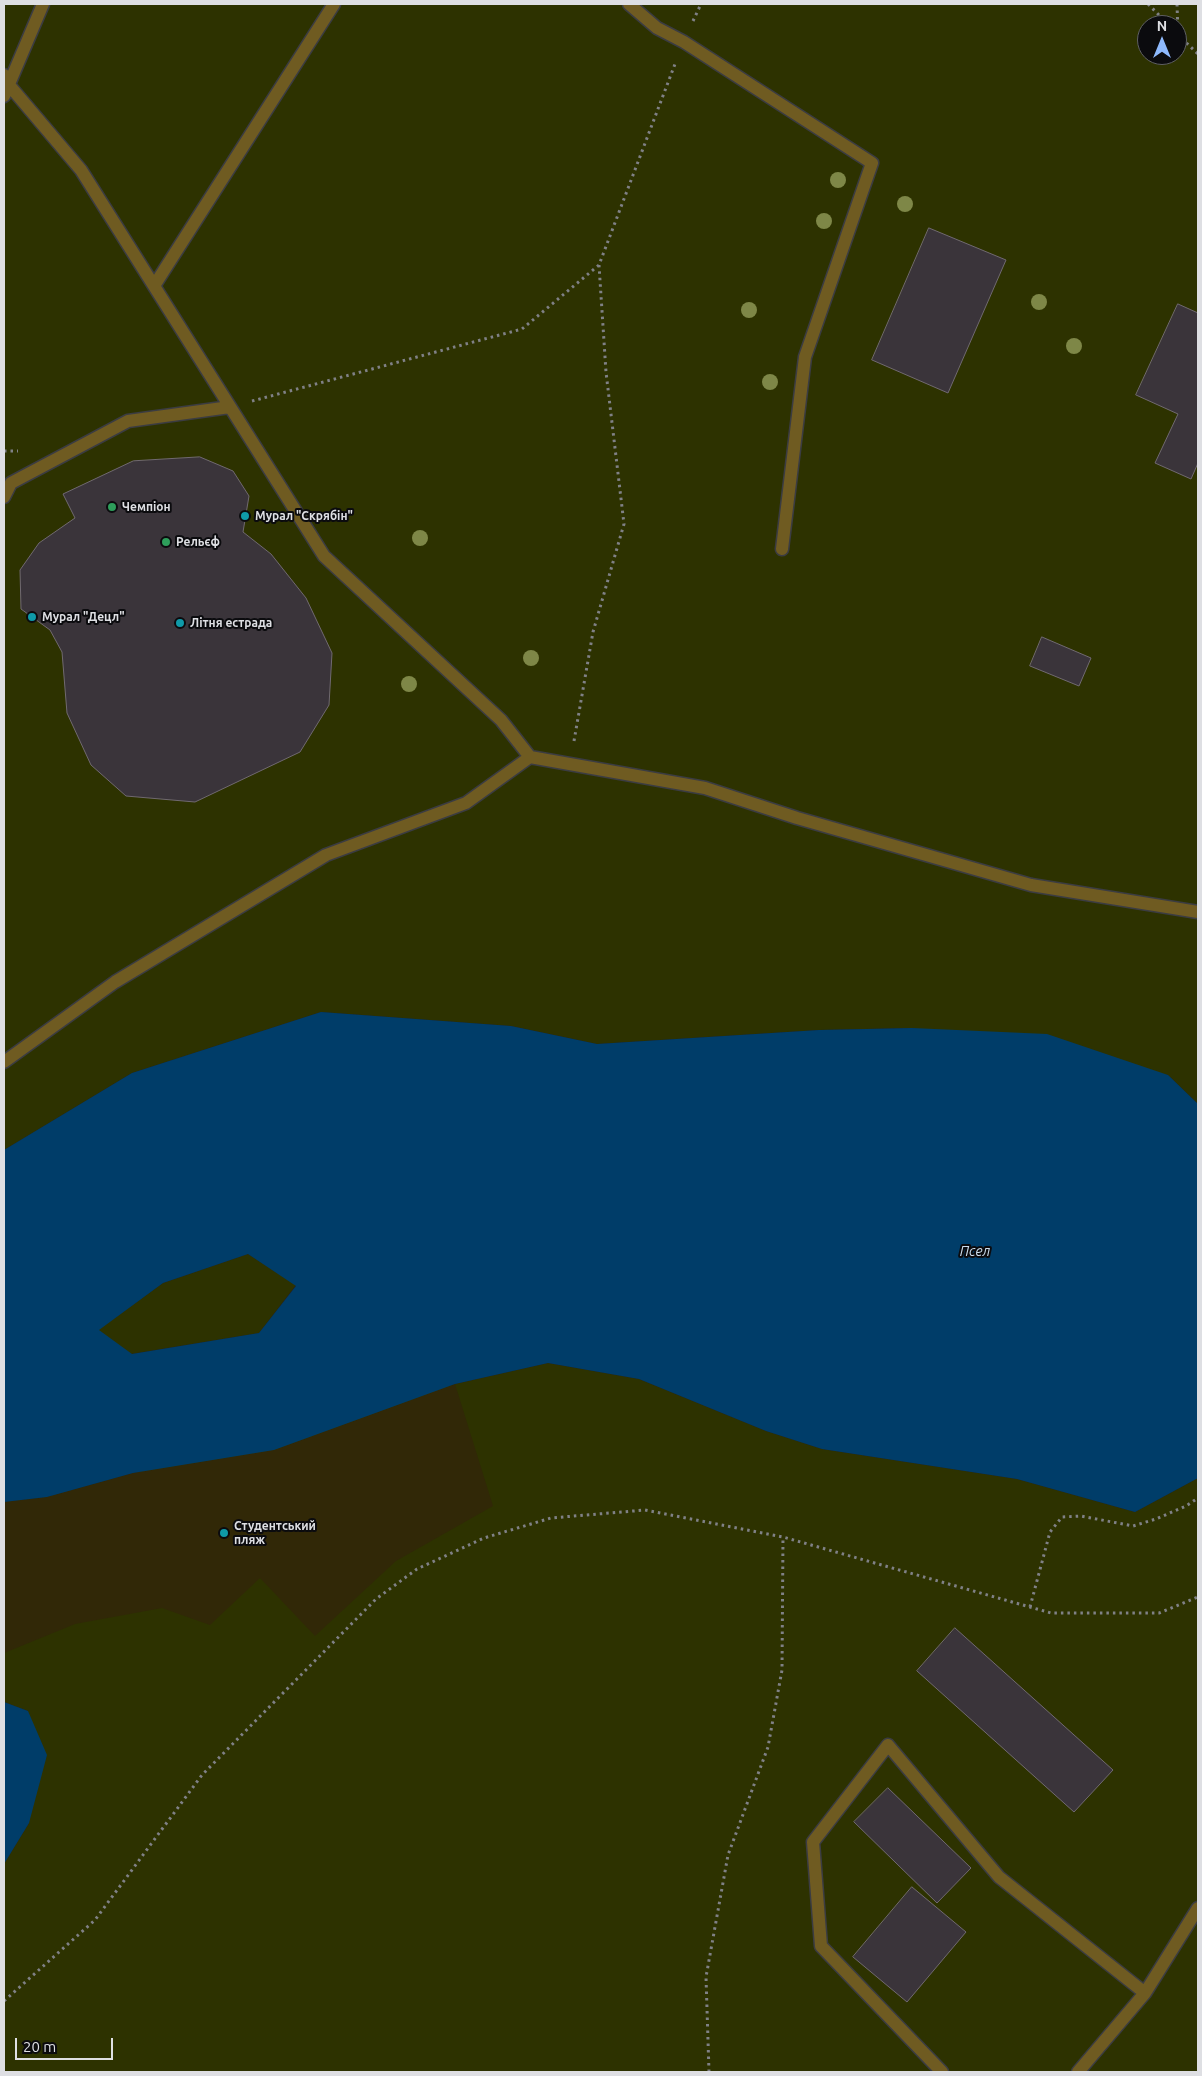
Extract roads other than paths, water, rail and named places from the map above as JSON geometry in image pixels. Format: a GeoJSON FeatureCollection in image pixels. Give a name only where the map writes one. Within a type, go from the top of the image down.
{"type":"FeatureCollection","features":[{"type":"Feature","properties":{"kind":"lane"},"geometry":{"type":"LineString","coordinates":[[43,4],[5,85],[81,170],[324,556],[501,720],[530,757],[704,788],[797,818],[1031,885],[1198,912]]}},
{"type":"Feature","properties":{"kind":"lane"},"geometry":{"type":"LineString","coordinates":[[154,286],[334,4]]}},
{"type":"Feature","properties":{"kind":"lane"},"geometry":{"type":"LineString","coordinates":[[628,4],[657,28],[684,42],[872,163],[805,357],[782,549]]}},
{"type":"Feature","properties":{"kind":"lane"},"geometry":{"type":"LineString","coordinates":[[4,497],[10,483],[128,421],[230,407]]}},
{"type":"Feature","properties":{"kind":"lane"},"geometry":{"type":"LineString","coordinates":[[4,1062],[115,982],[326,855],[466,803],[530,757]]}},
{"type":"Feature","properties":{"kind":"lane"},"geometry":{"type":"LineString","coordinates":[[942,2072],[821,1946],[813,1842],[888,1745],[999,1877],[1145,1994]]}},
{"type":"Feature","properties":{"kind":"lane"},"geometry":{"type":"LineString","coordinates":[[1078,2072],[1145,1994],[1198,1908]]}},
{"type":"Feature","properties":{"kind":"water","name":"Псел"},"geometry":{"type":"Polygon","coordinates":[[[321,1012],[511,1026],[597,1044],[819,1030],[912,1028],[1047,1034],[1168,1075],[1198,1104],[1198,1478],[1135,1512],[1017,1479],[822,1449],[766,1431],[639,1379],[548,1363],[455,1384],[274,1450],[133,1473],[47,1497],[4,1502],[4,1150],[132,1073],[321,1012]],[[248,1254],[163,1283],[99,1330],[132,1354],[259,1333],[296,1286],[248,1254]]]}},
{"type":"Feature","properties":{"kind":"water"},"geometry":{"type":"Polygon","coordinates":[[[4,1702],[28,1711],[47,1755],[29,1823],[4,1864],[4,1702]]]}},
{"type":"Feature","properties":{"kind":"place","name":"Чемпіон"},"geometry":{"type":"Point","coordinates":[112,507]}},
{"type":"Feature","properties":{"kind":"place","name":"Мурал \"Скрябін\""},"geometry":{"type":"Point","coordinates":[245,516]}},
{"type":"Feature","properties":{"kind":"place","name":"Рельєф"},"geometry":{"type":"Point","coordinates":[166,542]}},
{"type":"Feature","properties":{"kind":"place","name":"Мурал \"Децл\""},"geometry":{"type":"Point","coordinates":[32,617]}},
{"type":"Feature","properties":{"kind":"place","name":"Літня естрада"},"geometry":{"type":"Point","coordinates":[180,623]}},
{"type":"Feature","properties":{"kind":"place","name":"Студентський пляж"},"geometry":{"type":"Point","coordinates":[224,1533]}}]}
